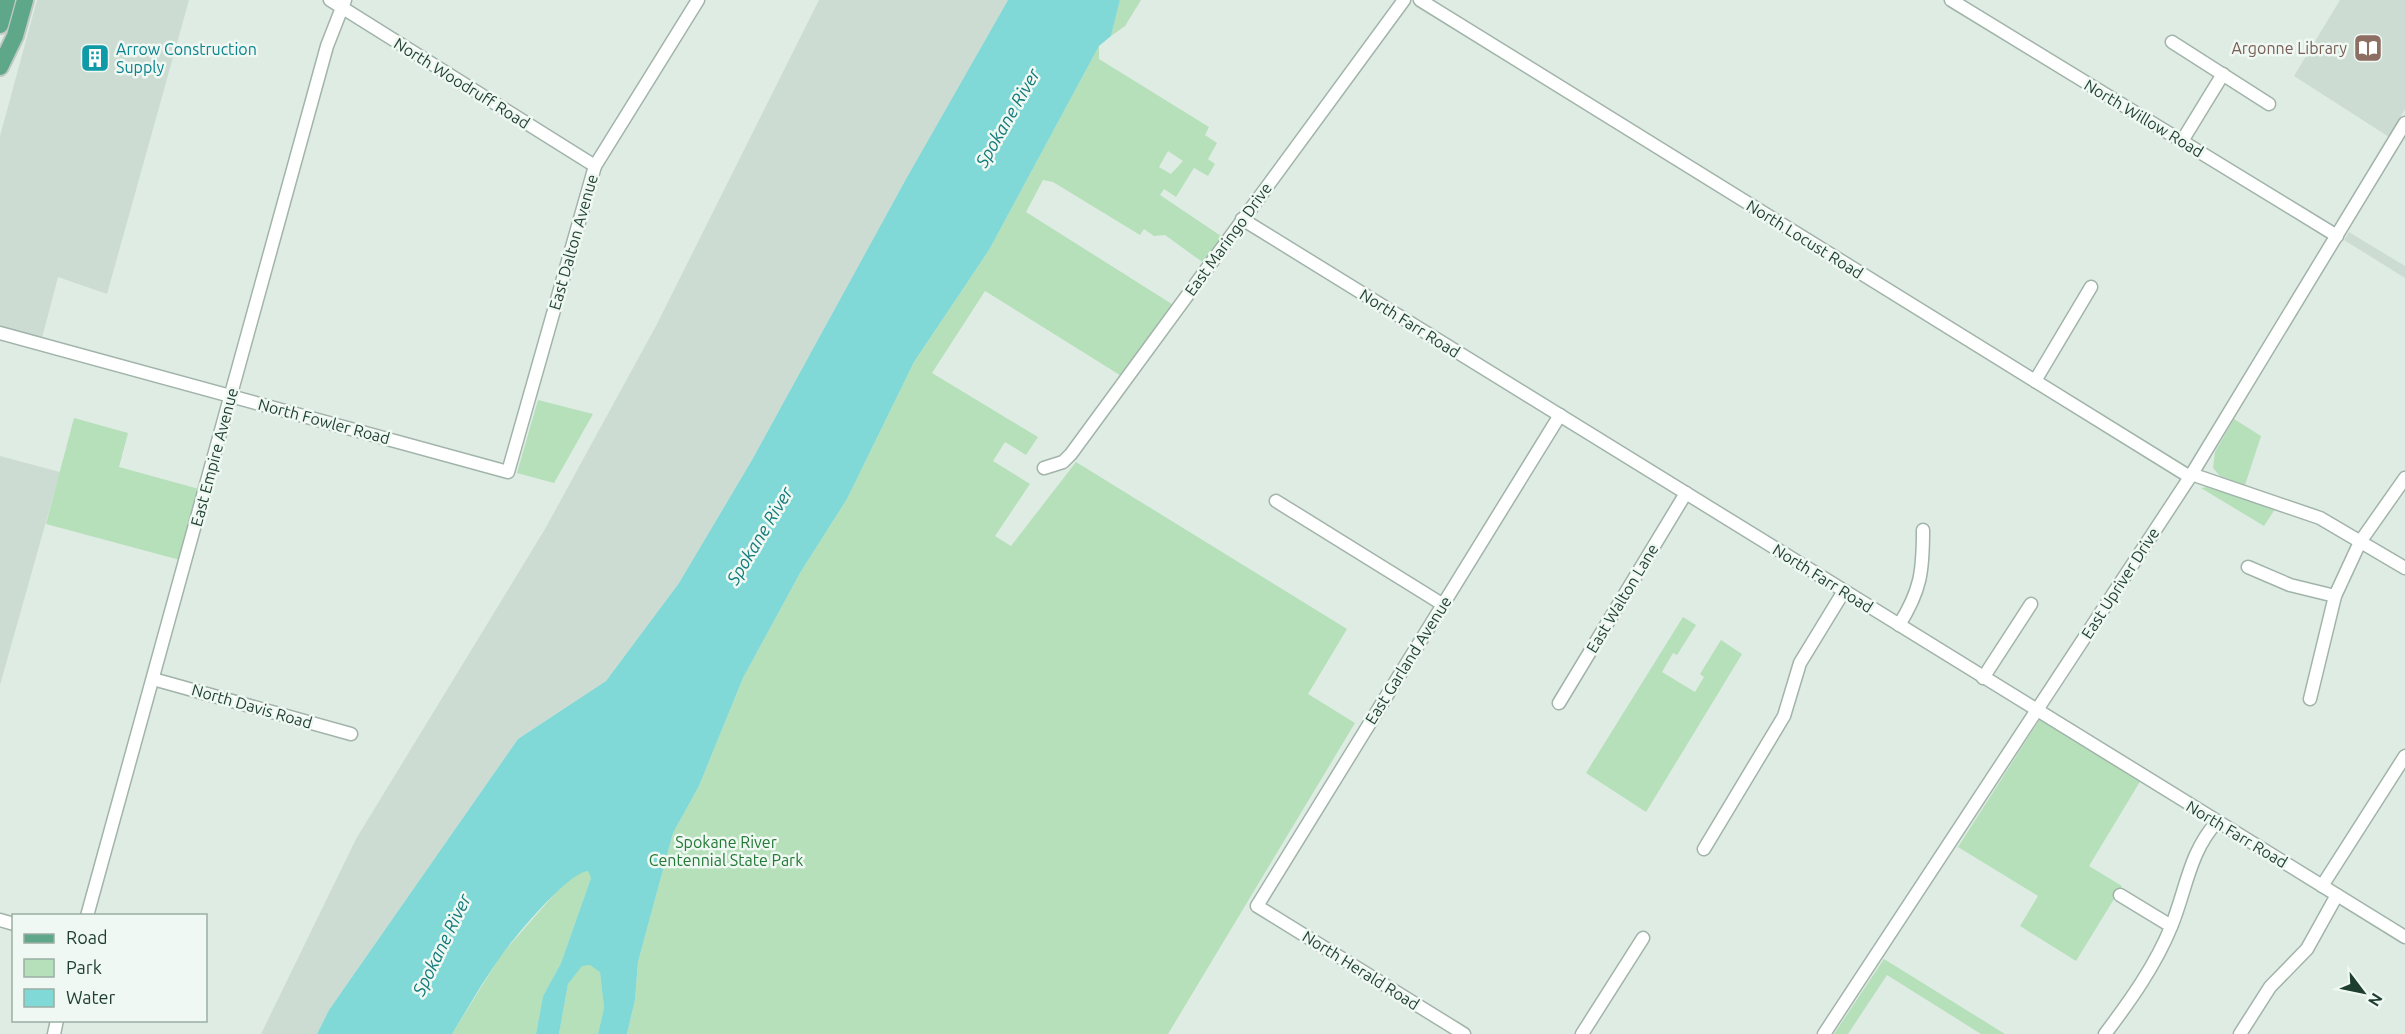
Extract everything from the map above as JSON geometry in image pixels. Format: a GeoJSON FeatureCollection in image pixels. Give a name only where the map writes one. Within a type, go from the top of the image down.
{"type":"FeatureCollection","features":[{"type":"Feature","properties":{"kind":"main road"},"geometry":{"type":"LineString","coordinates":[[0,25],[7,0]]}},
{"type":"Feature","properties":{"kind":"main road"},"geometry":{"type":"LineString","coordinates":[[0,67],[15,36],[25,0]]}},
{"type":"Feature","properties":{"kind":"street","name":"North Woodruff Road"},"geometry":{"type":"LineString","coordinates":[[330,0],[343,4],[595,166]]}},
{"type":"Feature","properties":{"kind":"street","name":"East Dalton Avenue"},"geometry":{"type":"LineString","coordinates":[[508,472],[595,166],[698,0]]}},
{"type":"Feature","properties":{"kind":"street","name":"East Maringo Drive"},"geometry":{"type":"LineString","coordinates":[[1044,468],[1063,462],[1071,454],[1404,0]]}},
{"type":"Feature","properties":{"kind":"street","name":"North Locust Road"},"geometry":{"type":"LineString","coordinates":[[1420,0],[2190,476],[2320,518],[2405,568]]}},
{"type":"Feature","properties":{"kind":"street","name":"North Willow Road"},"geometry":{"type":"LineString","coordinates":[[1951,0],[2337,236]]}},
{"type":"Feature","properties":{"kind":"street","name":"East Empire Avenue"},"geometry":{"type":"LineString","coordinates":[[87,914],[327,46],[343,4]]}},
{"type":"Feature","properties":{"kind":"street"},"geometry":{"type":"LineString","coordinates":[[2172,42],[2269,104]]}},
{"type":"Feature","properties":{"kind":"street"},"geometry":{"type":"LineString","coordinates":[[2182,141],[2223,74]]}},
{"type":"Feature","properties":{"kind":"street","name":"East Upriver Drive"},"geometry":{"type":"LineString","coordinates":[[1824,1034],[2190,476],[2405,123]]}},
{"type":"Feature","properties":{"kind":"street","name":"North Farr Road"},"geometry":{"type":"LineString","coordinates":[[1242,219],[2405,937]]}},
{"type":"Feature","properties":{"kind":"street"},"geometry":{"type":"LineString","coordinates":[[2035,381],[2091,288]]}},
{"type":"Feature","properties":{"kind":"street","name":"North Fowler Road"},"geometry":{"type":"LineString","coordinates":[[0,333],[508,472]]}},
{"type":"Feature","properties":{"kind":"street","name":"East Garland Avenue"},"geometry":{"type":"LineString","coordinates":[[1257,906],[1560,415]]}},
{"type":"Feature","properties":{"kind":"street"},"geometry":{"type":"LineString","coordinates":[[2310,699],[2335,596],[2360,542],[2405,478]]}},
{"type":"Feature","properties":{"kind":"street","name":"East Walton Lane"},"geometry":{"type":"LineString","coordinates":[[1559,703],[1686,493]]}},
{"type":"Feature","properties":{"kind":"street"},"geometry":{"type":"LineString","coordinates":[[1276,501],[1442,604]]}},
{"type":"Feature","properties":{"kind":"street"},"geometry":{"type":"LineString","coordinates":[[1899,625],[1914,601],[1921,581],[1923,530]]}},
{"type":"Feature","properties":{"kind":"street"},"geometry":{"type":"LineString","coordinates":[[2248,567],[2290,585],[2335,596]]}},
{"type":"Feature","properties":{"kind":"street"},"geometry":{"type":"LineString","coordinates":[[1704,849],[1784,716],[1800,663],[1844,591]]}},
{"type":"Feature","properties":{"kind":"street"},"geometry":{"type":"LineString","coordinates":[[1983,678],[2031,604]]}},
{"type":"Feature","properties":{"kind":"street","name":"North Davis Road"},"geometry":{"type":"LineString","coordinates":[[153,679],[351,734]]}},
{"type":"Feature","properties":{"kind":"street"},"geometry":{"type":"LineString","coordinates":[[2322,886],[2405,756]]}},
{"type":"Feature","properties":{"kind":"street"},"geometry":{"type":"LineString","coordinates":[[2105,1034],[2137,988],[2171,926],[2198,847],[2217,822]]}},
{"type":"Feature","properties":{"kind":"street"},"geometry":{"type":"LineString","coordinates":[[2120,895],[2171,926]]}},
{"type":"Feature","properties":{"kind":"street"},"geometry":{"type":"LineString","coordinates":[[2240,1034],[2270,987],[2307,949],[2337,895]]}},
{"type":"Feature","properties":{"kind":"street","name":"North Herald Road"},"geometry":{"type":"LineString","coordinates":[[1257,906],[1445,1029],[1464,1034]]}},
{"type":"Feature","properties":{"kind":"street"},"geometry":{"type":"LineString","coordinates":[[1582,1034],[1643,938]]}},
{"type":"Feature","properties":{"kind":"shaded area"},"geometry":{"type":"Polygon","coordinates":[[[37,0],[189,0],[107,294],[58,277],[42,338],[0,326],[0,136],[37,0]]]}},
{"type":"Feature","properties":{"kind":"shaded area"},"geometry":{"type":"Polygon","coordinates":[[[819,0],[1008,0],[906,179],[752,460],[679,583],[606,681],[518,739],[329,1010],[317,1034],[261,1034],[356,839],[545,529],[657,324],[819,0]]]}},
{"type":"Feature","properties":{"kind":"shaded area"},"geometry":{"type":"Polygon","coordinates":[[[2340,0],[2405,0],[2405,109],[2389,137],[2294,76],[2340,0]]]}},
{"type":"Feature","properties":{"kind":"shaded area"},"geometry":{"type":"Polygon","coordinates":[[[2349,232],[2405,266],[2405,278],[2344,240],[2349,232]]]}},
{"type":"Feature","properties":{"kind":"shaded area"},"geometry":{"type":"Polygon","coordinates":[[[0,456],[60,472],[0,685],[0,456]]]}},
{"type":"Feature","properties":{"kind":"green space"},"geometry":{"type":"Polygon","coordinates":[[[1120,0],[1141,0],[1125,26],[1111,36],[1120,0]]]}},
{"type":"Feature","properties":{"kind":"green space","name":"Spokane River Centennial State Park"},"geometry":{"type":"Polygon","coordinates":[[[1099,46],[1099,59],[1209,127],[1205,135],[1217,143],[1208,159],[1215,164],[1208,176],[1194,168],[1176,197],[1164,189],[1160,195],[1224,238],[1205,264],[1165,235],[1154,236],[1144,229],[1140,235],[1053,182],[1043,180],[1026,212],[1175,306],[1123,377],[985,291],[932,373],[1038,437],[1026,455],[1005,442],[993,461],[1030,484],[995,536],[1011,546],[1076,462],[1347,629],[1308,694],[1355,723],[1168,1034],[627,1034],[635,1000],[638,962],[673,833],[699,786],[743,678],[800,573],[847,499],[914,362],[989,250],[1099,46]],[[1168,151],[1159,167],[1171,174],[1183,161],[1168,151]]]}},
{"type":"Feature","properties":{"kind":"green space"},"geometry":{"type":"Polygon","coordinates":[[[538,400],[593,414],[554,483],[517,473],[538,400]]]}},
{"type":"Feature","properties":{"kind":"green space"},"geometry":{"type":"Polygon","coordinates":[[[74,418],[128,433],[119,467],[199,489],[180,560],[46,524],[74,418]]]}},
{"type":"Feature","properties":{"kind":"green space"},"geometry":{"type":"Polygon","coordinates":[[[2234,419],[2261,436],[2245,485],[2220,476],[2213,468],[2215,452],[2234,419]]]}},
{"type":"Feature","properties":{"kind":"green space"},"geometry":{"type":"Polygon","coordinates":[[[2207,487],[2275,509],[2264,526],[2201,488],[2207,487]]]}},
{"type":"Feature","properties":{"kind":"green space"},"geometry":{"type":"Polygon","coordinates":[[[1683,617],[1696,625],[1677,655],[1673,653],[1662,672],[1695,692],[1704,677],[1700,674],[1721,640],[1742,654],[1646,812],[1586,773],[1683,617]]]}},
{"type":"Feature","properties":{"kind":"green space"},"geometry":{"type":"Polygon","coordinates":[[[2040,719],[2141,780],[2089,866],[2122,886],[2076,961],[2020,926],[2038,896],[1958,847],[2040,719]]]}},
{"type":"Feature","properties":{"kind":"green space"},"geometry":{"type":"Polygon","coordinates":[[[582,871],[589,871],[591,878],[561,963],[543,996],[536,1034],[452,1034],[501,955],[566,881],[582,871]]]}},
{"type":"Feature","properties":{"kind":"green space"},"geometry":{"type":"Polygon","coordinates":[[[1884,959],[2005,1034],[1981,1034],[1887,975],[1848,1034],[1834,1034],[1884,959]]]}},
{"type":"Feature","properties":{"kind":"green space"},"geometry":{"type":"Polygon","coordinates":[[[582,965],[590,965],[600,971],[604,1008],[598,1034],[559,1034],[568,984],[582,965]]]}},
{"type":"Feature","properties":{"kind":"water","name":"Spokane River"},"geometry":{"type":"Polygon","coordinates":[[[1008,0],[1120,0],[1111,36],[1099,46],[989,250],[914,362],[847,499],[800,573],[743,678],[699,786],[673,833],[638,962],[635,1000],[627,1034],[598,1034],[604,1008],[600,972],[590,965],[582,966],[568,984],[559,1034],[536,1034],[543,996],[561,963],[591,878],[588,871],[568,882],[517,935],[488,975],[452,1034],[317,1034],[329,1010],[518,739],[606,681],[679,583],[752,460],[906,179],[1008,0]]]}},
{"type":"Feature","properties":{"kind":"place","name":"Argonne Library"},"geometry":{"type":"Point","coordinates":[2368,48]}},
{"type":"Feature","properties":{"kind":"place","name":"Arrow Construction Supply"},"geometry":{"type":"Point","coordinates":[95,58]}}]}
